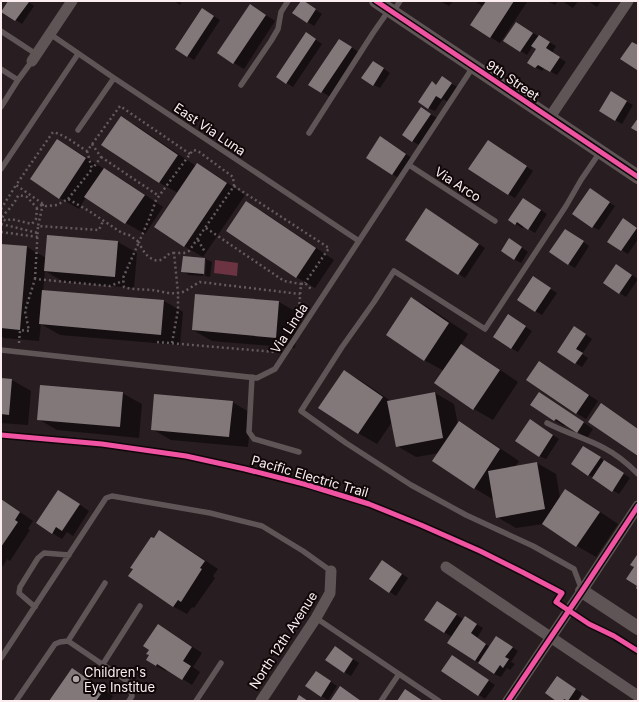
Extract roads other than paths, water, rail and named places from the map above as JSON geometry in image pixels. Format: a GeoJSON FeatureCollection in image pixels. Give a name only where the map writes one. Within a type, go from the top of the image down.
{"type":"FeatureCollection","features":[{"type":"Feature","properties":{"kind":"street"},"geometry":{"type":"LineString","coordinates":[[34,58],[72,1]]}},
{"type":"Feature","properties":{"kind":"street","name":"9th Street"},"geometry":{"type":"LineString","coordinates":[[376,1],[394,8],[474,67],[638,177]]}},
{"type":"Feature","properties":{"kind":"street"},"geometry":{"type":"LineString","coordinates":[[550,118],[628,1]]}},
{"type":"Feature","properties":{"kind":"street"},"geometry":{"type":"LineString","coordinates":[[508,701],[638,506]]}},
{"type":"Feature","properties":{"kind":"street"},"geometry":{"type":"LineString","coordinates":[[446,567],[638,696]]}},
{"type":"Feature","properties":{"kind":"street","name":"North 12th Avenue"},"geometry":{"type":"LineString","coordinates":[[261,701],[316,618],[330,593],[331,571]]}},
{"type":"Feature","properties":{"kind":"street"},"geometry":{"type":"LineString","coordinates":[[582,591],[638,628]]}},
{"type":"Feature","properties":{"kind":"lane"},"geometry":{"type":"LineString","coordinates":[[241,85],[278,30],[281,12],[288,1]]}},
{"type":"Feature","properties":{"kind":"lane"},"geometry":{"type":"LineString","coordinates":[[309,133],[373,33],[394,8]]}},
{"type":"Feature","properties":{"kind":"lane"},"geometry":{"type":"LineString","coordinates":[[1,31],[34,58],[18,80],[1,108]]}},
{"type":"Feature","properties":{"kind":"lane","name":"East Via Luna"},"geometry":{"type":"LineString","coordinates":[[50,34],[359,241]]}},
{"type":"Feature","properties":{"kind":"lane"},"geometry":{"type":"LineString","coordinates":[[1,169],[78,54]]}},
{"type":"Feature","properties":{"kind":"lane","name":"Via Linda"},"geometry":{"type":"LineString","coordinates":[[1,350],[257,378],[275,369],[474,67]]}},
{"type":"Feature","properties":{"kind":"lane"},"geometry":{"type":"LineString","coordinates":[[1,69],[18,80]]}},
{"type":"Feature","properties":{"kind":"lane"},"geometry":{"type":"LineString","coordinates":[[78,130],[114,78]]}},
{"type":"Feature","properties":{"kind":"lane"},"geometry":{"type":"LineString","coordinates":[[582,591],[574,569],[533,546],[466,515],[411,485],[346,443],[301,411],[342,347],[394,271],[485,329],[600,151]]}},
{"type":"Feature","properties":{"kind":"lane","name":"Via Arco"},"geometry":{"type":"LineString","coordinates":[[409,165],[495,221]]}},
{"type":"Feature","properties":{"kind":"lane"},"geometry":{"type":"LineString","coordinates":[[252,377],[249,432],[254,439],[299,452]]}},
{"type":"Feature","properties":{"kind":"lane"},"geometry":{"type":"LineString","coordinates":[[547,423],[604,448],[617,456],[638,474]]}},
{"type":"Feature","properties":{"kind":"lane"},"geometry":{"type":"LineString","coordinates":[[1,658],[106,498],[112,496],[210,513],[262,526],[303,551],[331,571]]}},
{"type":"Feature","properties":{"kind":"lane"},"geometry":{"type":"LineString","coordinates":[[35,607],[19,593],[20,587],[34,564],[44,553],[69,554]]}},
{"type":"Feature","properties":{"kind":"lane"},"geometry":{"type":"LineString","coordinates":[[68,641],[105,583]]}},
{"type":"Feature","properties":{"kind":"lane"},"geometry":{"type":"LineString","coordinates":[[103,664],[140,606]]}},
{"type":"Feature","properties":{"kind":"lane"},"geometry":{"type":"LineString","coordinates":[[316,618],[440,701]]}},
{"type":"Feature","properties":{"kind":"lane"},"geometry":{"type":"LineString","coordinates":[[16,701],[55,644],[68,641],[127,680],[132,696],[129,701]]}},
{"type":"Feature","properties":{"kind":"lane"},"geometry":{"type":"LineString","coordinates":[[196,701],[221,663]]}},
{"type":"Feature","properties":{"kind":"lane"},"geometry":{"type":"LineString","coordinates":[[381,701],[399,674]]}},
{"type":"Feature","properties":{"kind":"place","name":"Children's Eye Institue"},"geometry":{"type":"Point","coordinates":[76,679]}}]}
